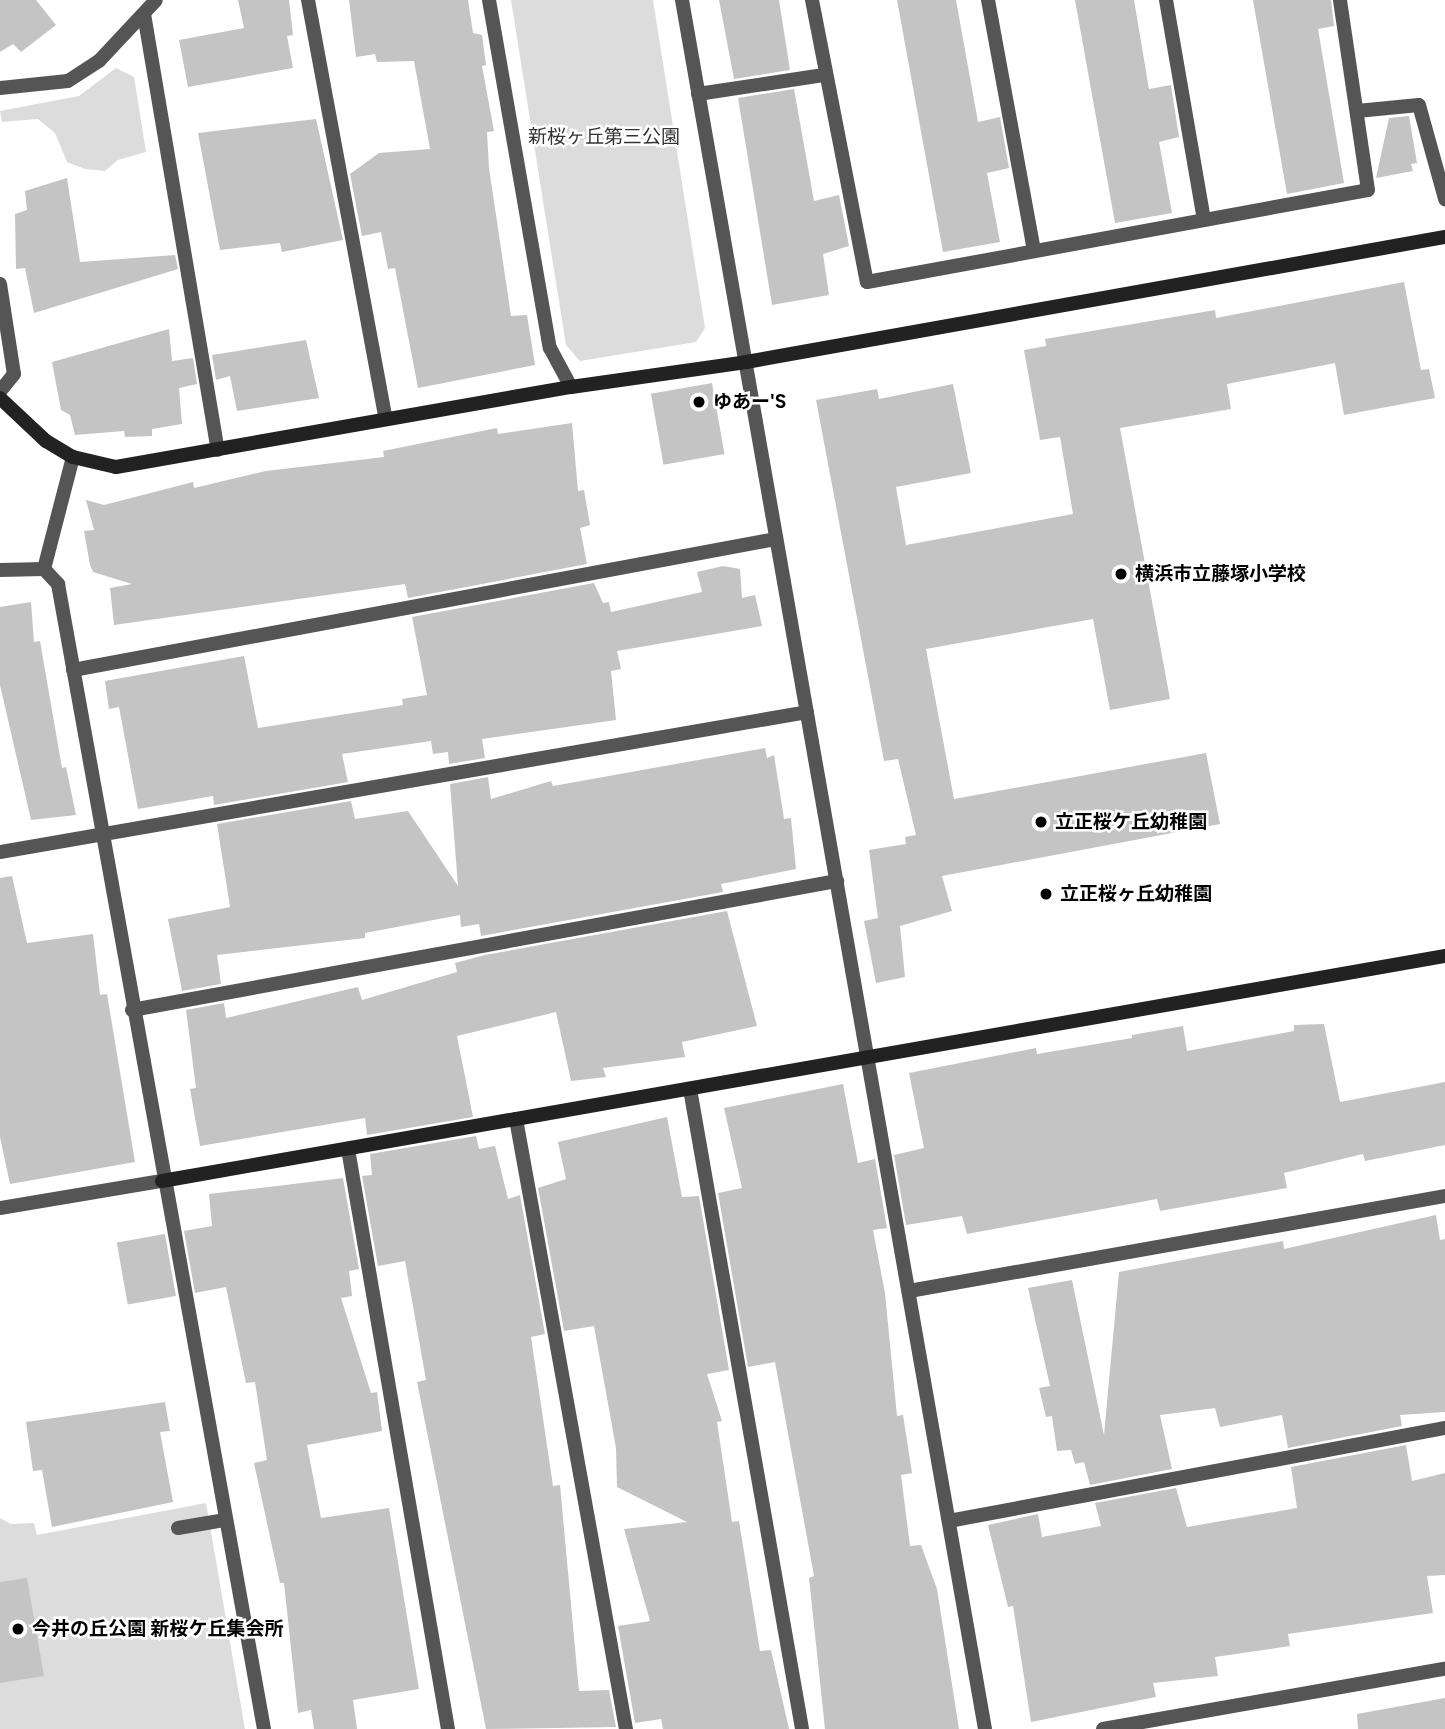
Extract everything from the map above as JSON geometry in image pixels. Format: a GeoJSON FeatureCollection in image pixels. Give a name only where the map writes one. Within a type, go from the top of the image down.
{"type":"FeatureCollection","features":[{"type":"Feature","properties":{"kind":"street"},"geometry":{"type":"LineString","coordinates":[[0,88],[68,81],[99,61],[156,0]]}},
{"type":"Feature","properties":{"kind":"street"},"geometry":{"type":"LineString","coordinates":[[308,0],[386,419]]}},
{"type":"Feature","properties":{"kind":"street"},"geometry":{"type":"LineString","coordinates":[[489,0],[550,348],[570,387]]}},
{"type":"Feature","properties":{"kind":"street"},"geometry":{"type":"LineString","coordinates":[[682,0],[985,1729]]}},
{"type":"Feature","properties":{"kind":"street"},"geometry":{"type":"LineString","coordinates":[[812,0],[824,75],[867,282],[1368,190],[1340,0]]}},
{"type":"Feature","properties":{"kind":"street"},"geometry":{"type":"LineString","coordinates":[[988,0],[1034,251]]}},
{"type":"Feature","properties":{"kind":"street"},"geometry":{"type":"LineString","coordinates":[[1166,0],[1204,220]]}},
{"type":"Feature","properties":{"kind":"street"},"geometry":{"type":"LineString","coordinates":[[144,13],[218,450]]}},
{"type":"Feature","properties":{"kind":"street"},"geometry":{"type":"LineString","coordinates":[[698,94],[824,75]]}},
{"type":"Feature","properties":{"kind":"street"},"geometry":{"type":"LineString","coordinates":[[1357,111],[1419,105],[1445,199]]}},
{"type":"Feature","properties":{"kind":"street"},"geometry":{"type":"LineString","coordinates":[[0,398],[47,441],[74,457],[116,467],[570,387],[746,362],[1445,237]]}},
{"type":"Feature","properties":{"kind":"street"},"geometry":{"type":"LineString","coordinates":[[0,284],[14,373],[0,391]]}},
{"type":"Feature","properties":{"kind":"street"},"geometry":{"type":"LineString","coordinates":[[44,569],[74,457]]}},
{"type":"Feature","properties":{"kind":"street"},"geometry":{"type":"LineString","coordinates":[[73,670],[776,539]]}},
{"type":"Feature","properties":{"kind":"street"},"geometry":{"type":"LineString","coordinates":[[0,570],[44,569],[58,584],[162,1181],[264,1729]]}},
{"type":"Feature","properties":{"kind":"street"},"geometry":{"type":"LineString","coordinates":[[0,852],[807,712]]}},
{"type":"Feature","properties":{"kind":"street"},"geometry":{"type":"LineString","coordinates":[[132,1010],[836,881]]}},
{"type":"Feature","properties":{"kind":"street"},"geometry":{"type":"LineString","coordinates":[[0,1208],[1445,956]]}},
{"type":"Feature","properties":{"kind":"street"},"geometry":{"type":"LineString","coordinates":[[690,1089],[802,1729]]}},
{"type":"Feature","properties":{"kind":"street"},"geometry":{"type":"LineString","coordinates":[[516,1119],[626,1729]]}},
{"type":"Feature","properties":{"kind":"street"},"geometry":{"type":"LineString","coordinates":[[348,1149],[448,1729]]}},
{"type":"Feature","properties":{"kind":"street"},"geometry":{"type":"LineString","coordinates":[[909,1291],[1445,1196]]}},
{"type":"Feature","properties":{"kind":"street"},"geometry":{"type":"LineString","coordinates":[[948,1521],[1445,1428]]}},
{"type":"Feature","properties":{"kind":"street"},"geometry":{"type":"LineString","coordinates":[[178,1528],[225,1520]]}},
{"type":"Feature","properties":{"kind":"street"},"geometry":{"type":"LineString","coordinates":[[1103,1729],[1445,1669]]}},
{"type":"Feature","properties":{"kind":"green space","name":"新桜ヶ丘第三公園"},"geometry":{"type":"Polygon","coordinates":[[[511,0],[653,0],[705,328],[696,342],[580,361],[566,345],[511,0]]]}},
{"type":"Feature","properties":{"kind":"green space"},"geometry":{"type":"Polygon","coordinates":[[[116,68],[134,77],[146,152],[118,160],[105,171],[85,169],[67,162],[55,133],[38,119],[2,122],[0,111],[79,96],[116,68]]]}},
{"type":"Feature","properties":{"kind":"green space"},"geometry":{"type":"Polygon","coordinates":[[[206,1503],[245,1729],[0,1729],[0,1518],[11,1524],[34,1523],[37,1535],[206,1503]]]}},
{"type":"Feature","properties":{"kind":"building"},"geometry":{"type":"Polygon","coordinates":[[[0,0],[36,0],[56,25],[21,52],[13,44],[0,52],[0,0]]]}},
{"type":"Feature","properties":{"kind":"building"},"geometry":{"type":"Polygon","coordinates":[[[238,0],[289,0],[293,35],[287,36],[293,68],[188,87],[179,40],[244,28],[238,0]]]}},
{"type":"Feature","properties":{"kind":"building"},"geometry":{"type":"Polygon","coordinates":[[[349,0],[468,0],[473,33],[482,35],[486,65],[482,66],[494,131],[487,132],[489,168],[511,316],[527,315],[535,365],[418,388],[395,268],[388,269],[381,232],[362,236],[350,174],[379,153],[430,149],[414,61],[377,62],[375,54],[356,57],[349,0]]]}},
{"type":"Feature","properties":{"kind":"building"},"geometry":{"type":"Polygon","coordinates":[[[719,0],[779,0],[790,70],[734,79],[719,0]]]}},
{"type":"Feature","properties":{"kind":"building"},"geometry":{"type":"Polygon","coordinates":[[[897,0],[956,0],[978,122],[1000,117],[1009,168],[987,173],[1000,242],[943,252],[897,0]]]}},
{"type":"Feature","properties":{"kind":"building"},"geometry":{"type":"Polygon","coordinates":[[[1075,0],[1134,0],[1149,89],[1171,85],[1179,137],[1159,142],[1172,213],[1115,223],[1075,0]]]}},
{"type":"Feature","properties":{"kind":"building"},"geometry":{"type":"Polygon","coordinates":[[[1253,0],[1331,0],[1334,26],[1318,29],[1344,183],[1287,194],[1253,0]]]}},
{"type":"Feature","properties":{"kind":"building"},"geometry":{"type":"Polygon","coordinates":[[[794,89],[814,201],[839,195],[849,246],[823,254],[829,295],[772,305],[738,98],[794,89]]]}},
{"type":"Feature","properties":{"kind":"building"},"geometry":{"type":"Polygon","coordinates":[[[1409,116],[1417,163],[1411,164],[1413,171],[1376,178],[1389,118],[1409,116]]]}},
{"type":"Feature","properties":{"kind":"building"},"geometry":{"type":"Polygon","coordinates":[[[316,119],[343,240],[282,252],[280,243],[220,250],[198,133],[316,119]]]}},
{"type":"Feature","properties":{"kind":"building"},"geometry":{"type":"Polygon","coordinates":[[[67,178],[80,262],[175,255],[178,269],[34,313],[25,268],[16,269],[15,214],[27,210],[25,191],[67,178]]]}},
{"type":"Feature","properties":{"kind":"building"},"geometry":{"type":"Polygon","coordinates":[[[1404,282],[1421,370],[1429,369],[1435,398],[1344,415],[1335,363],[1227,384],[1231,409],[1120,428],[1170,699],[1110,710],[1093,619],[926,649],[954,799],[1206,753],[1220,824],[942,876],[952,911],[900,926],[905,977],[876,983],[864,921],[878,918],[869,850],[906,844],[905,837],[916,835],[898,759],[884,761],[816,400],[877,389],[879,399],[953,384],[971,473],[896,487],[906,545],[1073,514],[1060,437],[1040,440],[1024,350],[1046,346],[1045,339],[1215,310],[1216,318],[1404,282]]]}},
{"type":"Feature","properties":{"kind":"building"},"geometry":{"type":"Polygon","coordinates":[[[169,329],[172,361],[193,358],[197,384],[179,388],[182,424],[152,429],[152,436],[125,437],[124,431],[75,435],[70,415],[61,410],[52,362],[169,329]]]}},
{"type":"Feature","properties":{"kind":"building"},"geometry":{"type":"Polygon","coordinates":[[[306,340],[319,398],[237,411],[230,376],[216,380],[212,355],[306,340]]]}},
{"type":"Feature","properties":{"kind":"building"},"geometry":{"type":"Polygon","coordinates":[[[712,383],[725,454],[663,465],[651,394],[712,383]]]}},
{"type":"Feature","properties":{"kind":"building"},"geometry":{"type":"Polygon","coordinates":[[[572,423],[578,491],[584,490],[590,525],[580,528],[587,564],[408,598],[405,584],[114,625],[110,588],[132,584],[93,572],[90,565],[84,531],[94,530],[86,500],[104,505],[193,482],[194,488],[266,471],[384,457],[383,451],[497,428],[498,434],[572,423]]]}},
{"type":"Feature","properties":{"kind":"building"},"geometry":{"type":"Polygon","coordinates":[[[723,566],[740,569],[742,598],[755,595],[762,626],[617,651],[621,669],[611,671],[616,720],[482,739],[485,758],[449,764],[448,752],[433,754],[431,741],[342,754],[348,782],[214,805],[213,796],[138,809],[119,707],[109,709],[105,681],[244,656],[258,728],[403,705],[402,699],[427,695],[412,617],[594,583],[603,603],[609,602],[611,612],[702,592],[697,572],[723,566]]]}},
{"type":"Feature","properties":{"kind":"building"},"geometry":{"type":"Polygon","coordinates":[[[31,602],[34,642],[40,641],[62,768],[66,767],[76,815],[31,820],[0,685],[0,607],[31,602]]]}},
{"type":"Feature","properties":{"kind":"building"},"geometry":{"type":"Polygon","coordinates":[[[765,748],[767,758],[774,755],[784,819],[791,818],[796,869],[721,884],[723,892],[481,936],[479,924],[461,927],[460,915],[365,933],[365,938],[217,955],[221,984],[182,991],[168,919],[230,907],[217,824],[351,801],[355,819],[408,811],[458,886],[450,784],[488,777],[491,799],[551,781],[553,786],[765,748]]]}},
{"type":"Feature","properties":{"kind":"building"},"geometry":{"type":"Polygon","coordinates":[[[12,876],[27,943],[93,934],[100,995],[107,994],[135,1162],[10,1184],[0,1137],[0,878],[12,876]]]}},
{"type":"Feature","properties":{"kind":"building"},"geometry":{"type":"Polygon","coordinates":[[[727,911],[757,1026],[682,1042],[685,1057],[603,1068],[606,1077],[571,1081],[556,1012],[457,1036],[473,1117],[367,1135],[365,1118],[200,1146],[190,1089],[196,1088],[186,1010],[224,1003],[226,1018],[358,987],[362,1000],[457,972],[455,963],[485,955],[727,911]]]}},
{"type":"Feature","properties":{"kind":"building"},"geometry":{"type":"Polygon","coordinates":[[[1324,1024],[1340,1102],[1445,1082],[1445,1145],[1365,1161],[1363,1154],[1284,1173],[1287,1188],[1160,1211],[1157,1199],[967,1234],[962,1216],[906,1225],[894,1155],[924,1148],[909,1073],[1036,1048],[1037,1054],[1132,1038],[1132,1035],[1183,1026],[1187,1051],[1294,1031],[1294,1025],[1324,1024]]]}},
{"type":"Feature","properties":{"kind":"building"},"geometry":{"type":"Polygon","coordinates":[[[843,1084],[858,1163],[875,1159],[887,1228],[873,1230],[885,1293],[897,1416],[903,1415],[912,1473],[901,1475],[910,1546],[921,1545],[937,1589],[959,1729],[825,1729],[809,1578],[814,1576],[775,1362],[748,1367],[718,1193],[742,1188],[724,1108],[843,1084]]]}},
{"type":"Feature","properties":{"kind":"building"},"geometry":{"type":"Polygon","coordinates":[[[667,1117],[682,1197],[699,1196],[729,1370],[707,1374],[722,1421],[717,1422],[732,1522],[739,1521],[760,1651],[771,1650],[789,1729],[663,1729],[661,1719],[635,1723],[618,1626],[650,1621],[624,1529],[687,1522],[617,1487],[616,1448],[594,1326],[564,1331],[538,1188],[566,1179],[558,1142],[667,1117]]]}},
{"type":"Feature","properties":{"kind":"building"},"geometry":{"type":"Polygon","coordinates":[[[476,1136],[479,1149],[495,1146],[508,1199],[520,1195],[545,1334],[531,1337],[553,1486],[560,1485],[579,1691],[609,1690],[616,1727],[486,1729],[417,1382],[426,1380],[405,1261],[378,1266],[362,1176],[372,1175],[370,1154],[476,1136]]]}},
{"type":"Feature","properties":{"kind":"building"},"geometry":{"type":"Polygon","coordinates":[[[343,1178],[359,1269],[349,1271],[352,1296],[341,1298],[371,1393],[377,1392],[382,1431],[307,1445],[321,1518],[389,1508],[419,1689],[353,1700],[357,1729],[314,1729],[311,1710],[298,1713],[284,1583],[280,1583],[254,1463],[267,1460],[255,1382],[246,1383],[226,1287],[195,1293],[184,1231],[212,1226],[209,1194],[343,1178]]]}},
{"type":"Feature","properties":{"kind":"building"},"geometry":{"type":"Polygon","coordinates":[[[1436,1215],[1440,1240],[1445,1239],[1445,1412],[1400,1415],[1402,1426],[1288,1448],[1282,1415],[1220,1427],[1215,1408],[1160,1415],[1172,1469],[1090,1485],[1084,1462],[1075,1464],[1071,1450],[1057,1451],[1052,1416],[1046,1417],[1039,1388],[1050,1386],[1028,1288],[1072,1280],[1104,1435],[1119,1272],[1283,1241],[1284,1249],[1436,1215]]]}},
{"type":"Feature","properties":{"kind":"building"},"geometry":{"type":"Polygon","coordinates":[[[165,1234],[176,1296],[128,1305],[117,1243],[165,1234]]]}},
{"type":"Feature","properties":{"kind":"building"},"geometry":{"type":"Polygon","coordinates":[[[165,1402],[170,1431],[160,1432],[173,1502],[52,1527],[42,1470],[33,1471],[26,1422],[165,1402]]]}},
{"type":"Feature","properties":{"kind":"building"},"geometry":{"type":"Polygon","coordinates":[[[1406,1445],[1412,1481],[1445,1473],[1445,1575],[1427,1576],[1433,1613],[1288,1634],[1290,1646],[1215,1657],[1218,1676],[1153,1683],[1156,1697],[1031,1722],[1013,1606],[1008,1607],[988,1525],[1038,1514],[1042,1537],[1101,1526],[1095,1503],[1176,1488],[1187,1527],[1297,1508],[1291,1467],[1406,1445]]]}},
{"type":"Feature","properties":{"kind":"building","name":"今井の丘公園 新桜ケ丘集会所"},"geometry":{"type":"Polygon","coordinates":[[[27,1578],[44,1676],[0,1683],[0,1582],[27,1578]]]}},
{"type":"Feature","properties":{"kind":"building"},"geometry":{"type":"Polygon","coordinates":[[[1445,1698],[1445,1729],[1358,1729],[1357,1714],[1445,1698]]]}},
{"type":"Feature","properties":{"kind":"place","name":"ゆあー'S"},"geometry":{"type":"Point","coordinates":[699,402]}},
{"type":"Feature","properties":{"kind":"place","name":"横浜市立藤塚小学校"},"geometry":{"type":"Point","coordinates":[1121,574]}},
{"type":"Feature","properties":{"kind":"place","name":"立正桜ケ丘幼稚園"},"geometry":{"type":"Point","coordinates":[1041,822]}},
{"type":"Feature","properties":{"kind":"place","name":"立正桜ヶ丘幼稚園"},"geometry":{"type":"Point","coordinates":[1046,894]}},
{"type":"Feature","properties":{"kind":"place","name":"今井の丘公園 新桜ケ丘集会所"},"geometry":{"type":"Point","coordinates":[18,1629]}}]}
